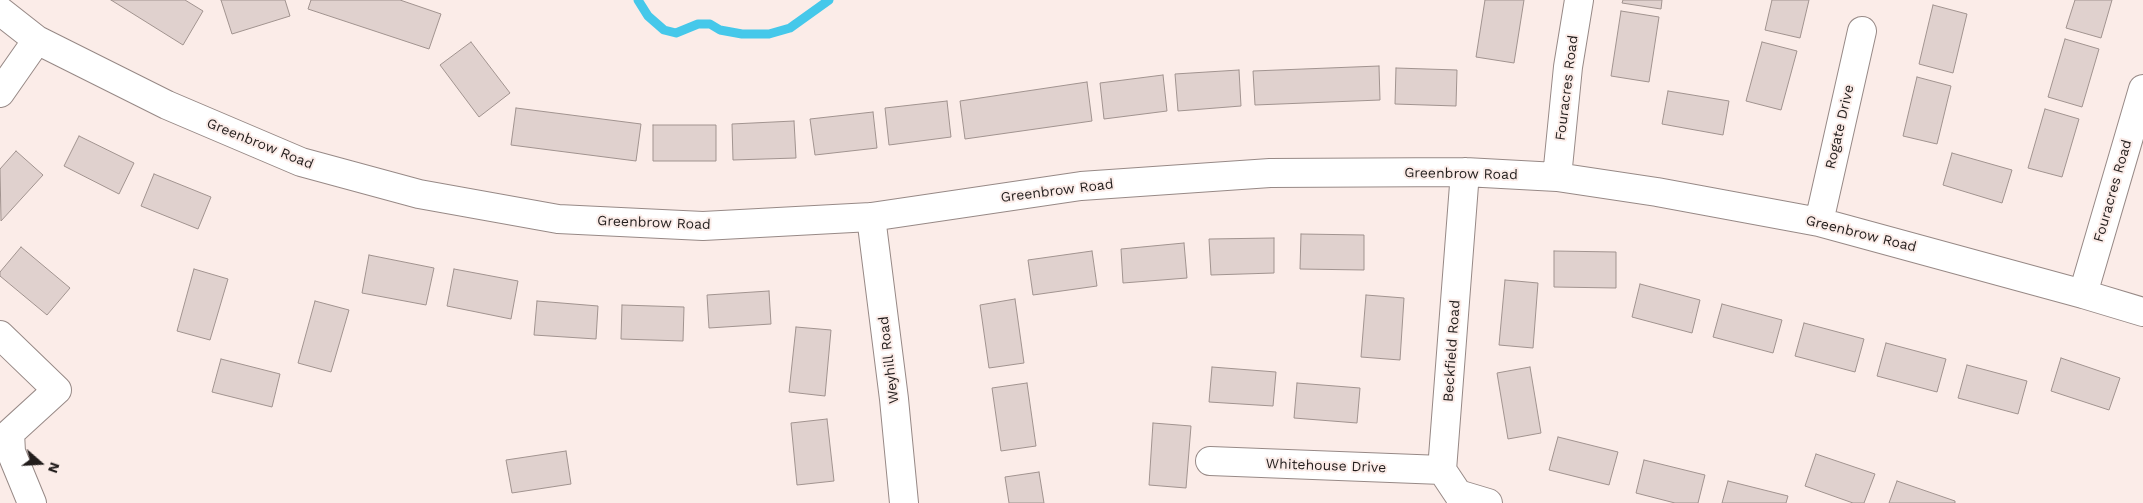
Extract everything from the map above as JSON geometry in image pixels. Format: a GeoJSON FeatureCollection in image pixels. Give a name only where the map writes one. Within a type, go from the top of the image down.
{"type":"FeatureCollection","features":[{"type":"Feature","properties":{"kind":"street","name":"Fouracres Road"},"geometry":{"type":"LineString","coordinates":[[1557,177],[1568,67],[1578,0]]}},
{"type":"Feature","properties":{"kind":"street","name":"Greenbrow Road"},"geometry":{"type":"LineString","coordinates":[[0,11],[37,40],[167,105],[301,162],[419,194],[558,220],[703,226],[871,217],[1082,186],[1270,173],[1465,172],[1557,177],[1657,192],[1819,222],[2143,312]]}},
{"type":"Feature","properties":{"kind":"street","name":"Rogate Drive"},"geometry":{"type":"LineString","coordinates":[[1819,222],[1862,32]]}},
{"type":"Feature","properties":{"kind":"street"},"geometry":{"type":"LineString","coordinates":[[0,93],[37,40]]}},
{"type":"Feature","properties":{"kind":"street","name":"Fouracres Road"},"geometry":{"type":"LineString","coordinates":[[2083,294],[2143,89]]}},
{"type":"Feature","properties":{"kind":"street","name":"Beckfield Road"},"geometry":{"type":"LineString","coordinates":[[1442,470],[1465,172]]}},
{"type":"Feature","properties":{"kind":"street","name":"Weyhill Road"},"geometry":{"type":"LineString","coordinates":[[871,217],[894,399],[904,503]]}},
{"type":"Feature","properties":{"kind":"street"},"geometry":{"type":"LineString","coordinates":[[0,335],[57,390],[10,433],[11,452],[32,503]]}},
{"type":"Feature","properties":{"kind":"street","name":"Whitehouse Drive"},"geometry":{"type":"LineString","coordinates":[[1210,461],[1442,470]]}},
{"type":"Feature","properties":{"kind":"street"},"geometry":{"type":"LineString","coordinates":[[1442,470],[1458,494],[1488,503]]}},
{"type":"Feature","properties":{"kind":"building"},"geometry":{"type":"Polygon","coordinates":[[[111,0],[185,0],[203,11],[183,45],[111,0]]]}},
{"type":"Feature","properties":{"kind":"building"},"geometry":{"type":"Polygon","coordinates":[[[221,0],[285,0],[290,16],[232,34],[221,0]]]}},
{"type":"Feature","properties":{"kind":"building"},"geometry":{"type":"Polygon","coordinates":[[[311,0],[400,0],[441,14],[429,49],[308,9],[311,0]]]}},
{"type":"Feature","properties":{"kind":"building"},"geometry":{"type":"Polygon","coordinates":[[[1485,0],[1524,0],[1514,63],[1476,57],[1485,0]]]}},
{"type":"Feature","properties":{"kind":"building"},"geometry":{"type":"Polygon","coordinates":[[[1623,0],[1662,0],[1661,9],[1622,3],[1623,0]]]}},
{"type":"Feature","properties":{"kind":"building"},"geometry":{"type":"Polygon","coordinates":[[[1772,0],[1809,0],[1800,38],[1765,30],[1772,0]]]}},
{"type":"Feature","properties":{"kind":"building"},"geometry":{"type":"Polygon","coordinates":[[[2075,0],[2112,0],[2101,38],[2066,28],[2075,0]]]}},
{"type":"Feature","properties":{"kind":"building"},"geometry":{"type":"Polygon","coordinates":[[[1933,5],[1967,14],[1953,73],[1919,64],[1933,5]]]}},
{"type":"Feature","properties":{"kind":"building"},"geometry":{"type":"Polygon","coordinates":[[[1621,11],[1659,17],[1649,82],[1611,76],[1621,11]]]}},
{"type":"Feature","properties":{"kind":"building"},"geometry":{"type":"Polygon","coordinates":[[[2065,39],[2099,49],[2082,107],[2048,97],[2065,39]]]}},
{"type":"Feature","properties":{"kind":"building"},"geometry":{"type":"Polygon","coordinates":[[[471,42],[510,93],[479,117],[440,65],[471,42]]]}},
{"type":"Feature","properties":{"kind":"building"},"geometry":{"type":"Polygon","coordinates":[[[1762,42],[1797,51],[1781,110],[1746,101],[1762,42]]]}},
{"type":"Feature","properties":{"kind":"building"},"geometry":{"type":"Polygon","coordinates":[[[1379,66],[1380,100],[1255,105],[1253,71],[1379,66]]]}},
{"type":"Feature","properties":{"kind":"building"},"geometry":{"type":"Polygon","coordinates":[[[1396,68],[1457,70],[1456,106],[1395,104],[1396,68]]]}},
{"type":"Feature","properties":{"kind":"building"},"geometry":{"type":"Polygon","coordinates":[[[1239,70],[1241,106],[1178,111],[1175,74],[1239,70]]]}},
{"type":"Feature","properties":{"kind":"building"},"geometry":{"type":"Polygon","coordinates":[[[1163,75],[1167,111],[1104,119],[1100,83],[1163,75]]]}},
{"type":"Feature","properties":{"kind":"building"},"geometry":{"type":"Polygon","coordinates":[[[1917,77],[1951,86],[1937,144],[1903,136],[1917,77]]]}},
{"type":"Feature","properties":{"kind":"building"},"geometry":{"type":"Polygon","coordinates":[[[1087,82],[1092,121],[965,139],[960,101],[1087,82]]]}},
{"type":"Feature","properties":{"kind":"building"},"geometry":{"type":"Polygon","coordinates":[[[1668,91],[1729,101],[1723,135],[1662,124],[1668,91]]]}},
{"type":"Feature","properties":{"kind":"building"},"geometry":{"type":"Polygon","coordinates":[[[947,101],[951,137],[889,145],[885,108],[947,101]]]}},
{"type":"Feature","properties":{"kind":"building"},"geometry":{"type":"Polygon","coordinates":[[[516,108],[641,124],[636,161],[511,145],[516,108]]]}},
{"type":"Feature","properties":{"kind":"building"},"geometry":{"type":"Polygon","coordinates":[[[2045,109],[2079,119],[2062,177],[2028,168],[2045,109]]]}},
{"type":"Feature","properties":{"kind":"building"},"geometry":{"type":"Polygon","coordinates":[[[873,112],[877,148],[815,155],[810,119],[873,112]]]}},
{"type":"Feature","properties":{"kind":"building"},"geometry":{"type":"Polygon","coordinates":[[[794,121],[796,158],[733,160],[732,124],[794,121]]]}},
{"type":"Feature","properties":{"kind":"building"},"geometry":{"type":"Polygon","coordinates":[[[653,125],[716,125],[716,161],[653,161],[653,125]]]}},
{"type":"Feature","properties":{"kind":"building"},"geometry":{"type":"Polygon","coordinates":[[[79,136],[134,163],[119,194],[64,166],[79,136]]]}},
{"type":"Feature","properties":{"kind":"building"},"geometry":{"type":"Polygon","coordinates":[[[16,151],[43,175],[1,221],[0,169],[16,151]]]}},
{"type":"Feature","properties":{"kind":"building"},"geometry":{"type":"Polygon","coordinates":[[[1952,153],[2012,170],[2002,203],[1943,185],[1952,153]]]}},
{"type":"Feature","properties":{"kind":"building"},"geometry":{"type":"Polygon","coordinates":[[[154,174],[211,197],[198,229],[141,206],[154,174]]]}},
{"type":"Feature","properties":{"kind":"building"},"geometry":{"type":"Polygon","coordinates":[[[1301,234],[1364,235],[1364,270],[1300,269],[1301,234]]]}},
{"type":"Feature","properties":{"kind":"building"},"geometry":{"type":"Polygon","coordinates":[[[1274,238],[1274,273],[1211,275],[1209,239],[1274,238]]]}},
{"type":"Feature","properties":{"kind":"building"},"geometry":{"type":"Polygon","coordinates":[[[1184,243],[1187,278],[1123,283],[1121,249],[1184,243]]]}},
{"type":"Feature","properties":{"kind":"building"},"geometry":{"type":"Polygon","coordinates":[[[21,247],[70,288],[47,315],[0,276],[0,272],[21,247]]]}},
{"type":"Feature","properties":{"kind":"building"},"geometry":{"type":"Polygon","coordinates":[[[1092,251],[1097,286],[1033,295],[1028,260],[1092,251]]]}},
{"type":"Feature","properties":{"kind":"building"},"geometry":{"type":"Polygon","coordinates":[[[1554,251],[1616,252],[1616,288],[1554,287],[1554,251]]]}},
{"type":"Feature","properties":{"kind":"building"},"geometry":{"type":"Polygon","coordinates":[[[369,255],[434,268],[426,305],[362,293],[369,255]]]}},
{"type":"Feature","properties":{"kind":"building"},"geometry":{"type":"Polygon","coordinates":[[[194,269],[228,279],[210,340],[177,331],[194,269]]]}},
{"type":"Feature","properties":{"kind":"building"},"geometry":{"type":"Polygon","coordinates":[[[454,269],[518,281],[511,319],[447,306],[454,269]]]}},
{"type":"Feature","properties":{"kind":"building"},"geometry":{"type":"Polygon","coordinates":[[[1505,280],[1538,283],[1533,348],[1499,345],[1505,280]]]}},
{"type":"Feature","properties":{"kind":"building"},"geometry":{"type":"Polygon","coordinates":[[[1640,284],[1700,300],[1692,333],[1632,317],[1640,284]]]}},
{"type":"Feature","properties":{"kind":"building"},"geometry":{"type":"Polygon","coordinates":[[[769,291],[771,324],[709,328],[707,295],[769,291]]]}},
{"type":"Feature","properties":{"kind":"building"},"geometry":{"type":"Polygon","coordinates":[[[1366,295],[1404,298],[1400,360],[1361,357],[1366,295]]]}},
{"type":"Feature","properties":{"kind":"building"},"geometry":{"type":"Polygon","coordinates":[[[1015,299],[1024,363],[989,368],[980,305],[1015,299]]]}},
{"type":"Feature","properties":{"kind":"building"},"geometry":{"type":"Polygon","coordinates":[[[315,301],[349,310],[331,372],[298,363],[315,301]]]}},
{"type":"Feature","properties":{"kind":"building"},"geometry":{"type":"Polygon","coordinates":[[[537,301],[598,306],[596,339],[534,335],[537,301]]]}},
{"type":"Feature","properties":{"kind":"building"},"geometry":{"type":"Polygon","coordinates":[[[1722,304],[1782,320],[1773,353],[1713,337],[1722,304]]]}},
{"type":"Feature","properties":{"kind":"building"},"geometry":{"type":"Polygon","coordinates":[[[622,305],[684,307],[683,341],[621,339],[622,305]]]}},
{"type":"Feature","properties":{"kind":"building"},"geometry":{"type":"Polygon","coordinates":[[[1804,323],[1864,339],[1855,372],[1795,356],[1804,323]]]}},
{"type":"Feature","properties":{"kind":"building"},"geometry":{"type":"Polygon","coordinates":[[[796,327],[831,330],[825,396],[789,392],[796,327]]]}},
{"type":"Feature","properties":{"kind":"building"},"geometry":{"type":"Polygon","coordinates":[[[1886,343],[1946,359],[1937,392],[1877,376],[1886,343]]]}},
{"type":"Feature","properties":{"kind":"building"},"geometry":{"type":"Polygon","coordinates":[[[2061,358],[2120,378],[2109,410],[2051,391],[2061,358]]]}},
{"type":"Feature","properties":{"kind":"building"},"geometry":{"type":"Polygon","coordinates":[[[221,359],[280,374],[272,407],[212,392],[221,359]]]}},
{"type":"Feature","properties":{"kind":"building"},"geometry":{"type":"Polygon","coordinates":[[[1967,365],[2027,381],[2018,414],[1958,398],[1967,365]]]}},
{"type":"Feature","properties":{"kind":"building"},"geometry":{"type":"Polygon","coordinates":[[[1212,367],[1276,372],[1273,406],[1209,402],[1212,367]]]}},
{"type":"Feature","properties":{"kind":"building"},"geometry":{"type":"Polygon","coordinates":[[[1530,367],[1541,433],[1508,439],[1497,373],[1530,367]]]}},
{"type":"Feature","properties":{"kind":"building"},"geometry":{"type":"Polygon","coordinates":[[[1027,383],[1036,446],[1001,451],[992,388],[1027,383]]]}},
{"type":"Feature","properties":{"kind":"building"},"geometry":{"type":"Polygon","coordinates":[[[1297,383],[1360,388],[1357,423],[1294,418],[1297,383]]]}},
{"type":"Feature","properties":{"kind":"building"},"geometry":{"type":"Polygon","coordinates":[[[827,419],[834,481],[797,485],[791,423],[827,419]]]}},
{"type":"Feature","properties":{"kind":"building"},"geometry":{"type":"Polygon","coordinates":[[[1153,423],[1191,426],[1186,488],[1149,485],[1153,423]]]}},
{"type":"Feature","properties":{"kind":"building"},"geometry":{"type":"Polygon","coordinates":[[[1558,437],[1618,452],[1609,485],[1549,470],[1558,437]]]}},
{"type":"Feature","properties":{"kind":"building"},"geometry":{"type":"Polygon","coordinates":[[[566,451],[571,484],[512,493],[506,460],[566,451]]]}},
{"type":"Feature","properties":{"kind":"building"},"geometry":{"type":"Polygon","coordinates":[[[1816,454],[1875,474],[1864,503],[1853,503],[1805,486],[1816,454]]]}},
{"type":"Feature","properties":{"kind":"building"},"geometry":{"type":"Polygon","coordinates":[[[1644,460],[1705,475],[1698,503],[1675,503],[1636,493],[1644,460]]]}},
{"type":"Feature","properties":{"kind":"building"},"geometry":{"type":"Polygon","coordinates":[[[1039,472],[1044,503],[1009,503],[1005,477],[1039,472]]]}},
{"type":"Feature","properties":{"kind":"building"},"geometry":{"type":"Polygon","coordinates":[[[1728,481],[1788,496],[1786,503],[1722,503],[1728,481]]]}},
{"type":"Feature","properties":{"kind":"building"},"geometry":{"type":"Polygon","coordinates":[[[1897,481],[1955,501],[1955,503],[1889,503],[1897,481]]]}},
{"type":"Feature","properties":{"kind":"waterway"},"geometry":{"type":"LineString","coordinates":[[638,0],[648,16],[664,30],[676,33],[698,24],[710,24],[720,30],[742,34],[769,34],[790,28],[829,0]]}}]}
